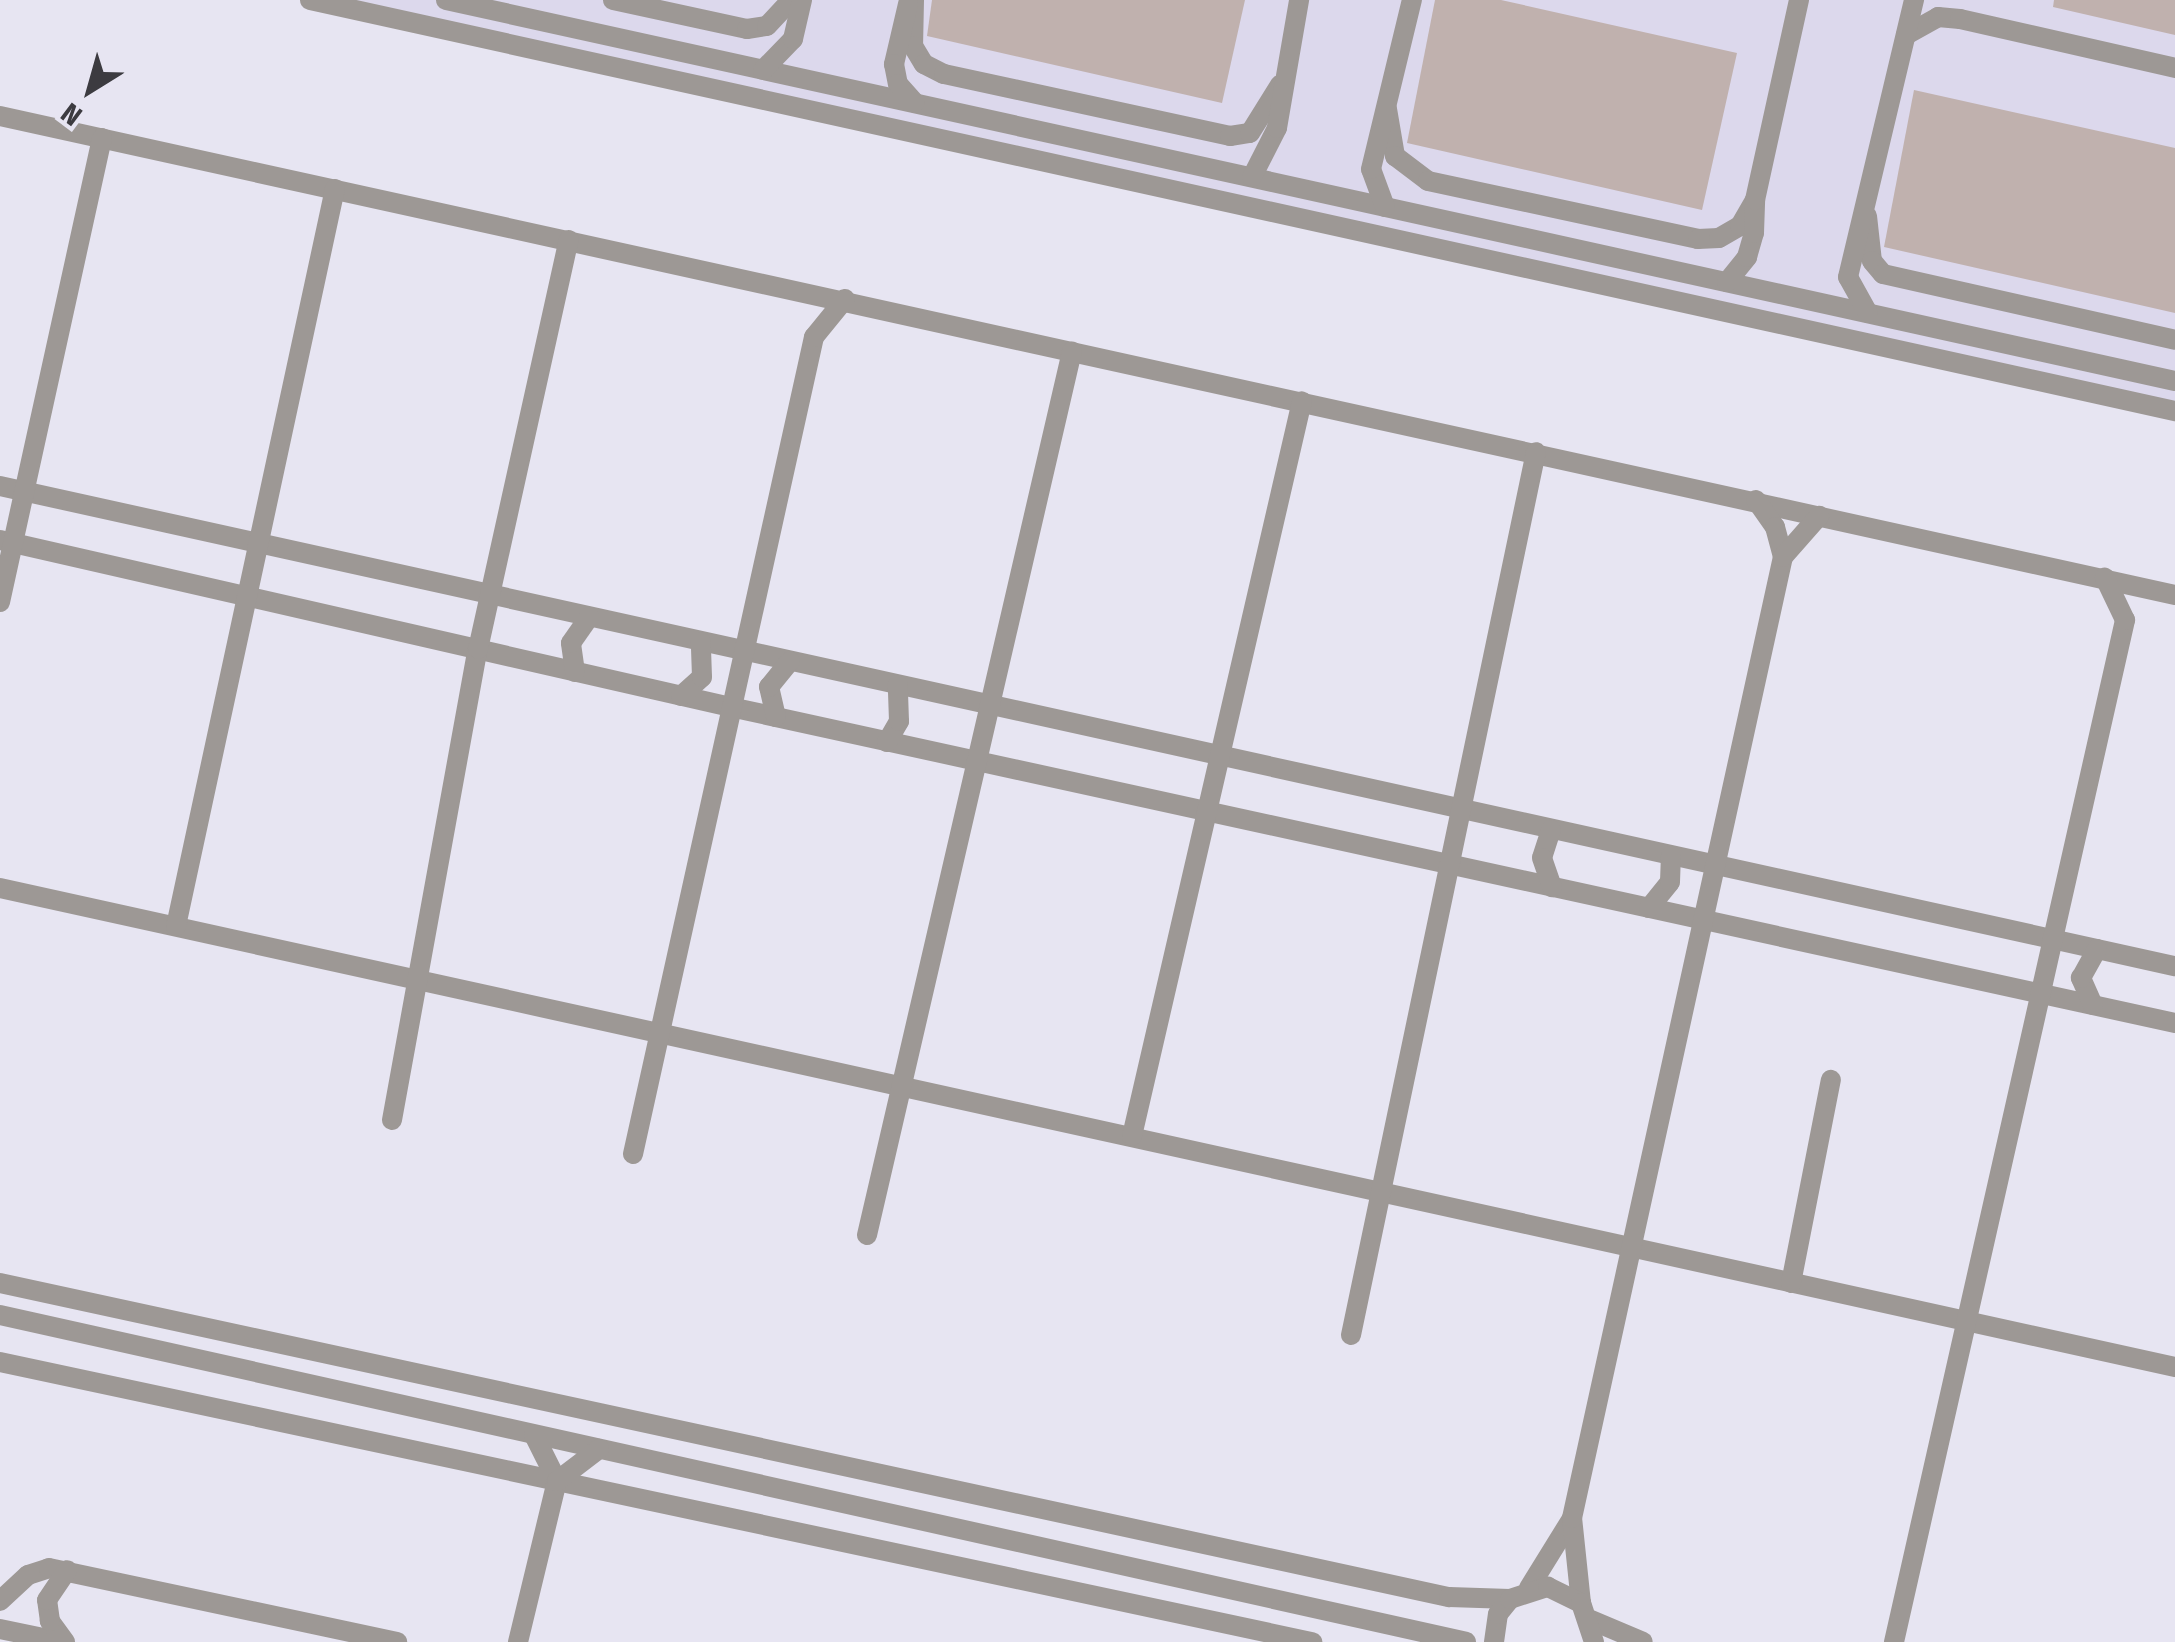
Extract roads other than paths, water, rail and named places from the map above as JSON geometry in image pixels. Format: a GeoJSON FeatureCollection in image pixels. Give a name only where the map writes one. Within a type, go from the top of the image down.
{"type":"FeatureCollection","features":[{"type":"Feature","properties":{"kind":"street"},"geometry":{"type":"LineString","coordinates":[[310,0],[2175,411]]}},
{"type":"Feature","properties":{"kind":"street"},"geometry":{"type":"LineString","coordinates":[[446,0],[2175,380]]}},
{"type":"Feature","properties":{"kind":"street"},"geometry":{"type":"LineString","coordinates":[[613,0],[747,29],[767,26],[791,0]]}},
{"type":"Feature","properties":{"kind":"street"},"geometry":{"type":"LineString","coordinates":[[763,70],[792,38],[802,0]]}},
{"type":"Feature","properties":{"kind":"street"},"geometry":{"type":"LineString","coordinates":[[912,0],[894,64],[898,84],[914,103]]}},
{"type":"Feature","properties":{"kind":"street"},"geometry":{"type":"LineString","coordinates":[[912,0],[913,46],[924,64],[944,74],[1230,136],[1250,133],[1280,85]]}},
{"type":"Feature","properties":{"kind":"street"},"geometry":{"type":"LineString","coordinates":[[1252,177],[1270,151],[1299,0]]}},
{"type":"Feature","properties":{"kind":"street"},"geometry":{"type":"LineString","coordinates":[[1385,206],[1371,169],[1412,0]]}},
{"type":"Feature","properties":{"kind":"street"},"geometry":{"type":"LineString","coordinates":[[1727,282],[1748,257],[1755,200],[1800,0]]}},
{"type":"Feature","properties":{"kind":"street"},"geometry":{"type":"LineString","coordinates":[[1868,313],[1848,277],[1867,216],[1914,0]]}},
{"type":"Feature","properties":{"kind":"street"},"geometry":{"type":"LineString","coordinates":[[1906,36],[1919,24],[1960,19],[2175,68]]}},
{"type":"Feature","properties":{"kind":"street"},"geometry":{"type":"LineString","coordinates":[[1387,109],[1396,156],[1428,180],[1698,239],[1719,238],[1740,226],[1755,200]]}},
{"type":"Feature","properties":{"kind":"street"},"geometry":{"type":"LineString","coordinates":[[0,116],[2169,593]]}},
{"type":"Feature","properties":{"kind":"street"},"geometry":{"type":"LineString","coordinates":[[0,602],[6,542],[24,492],[102,138]]}},
{"type":"Feature","properties":{"kind":"street"},"geometry":{"type":"LineString","coordinates":[[176,926],[336,189]]}},
{"type":"Feature","properties":{"kind":"street"},"geometry":{"type":"LineString","coordinates":[[1867,216],[1872,261],[1882,274],[2175,340]]}},
{"type":"Feature","properties":{"kind":"street"},"geometry":{"type":"LineString","coordinates":[[392,1120],[478,650],[569,240]]}},
{"type":"Feature","properties":{"kind":"street"},"geometry":{"type":"LineString","coordinates":[[796,290],[814,337]]}},
{"type":"Feature","properties":{"kind":"street"},"geometry":{"type":"LineString","coordinates":[[633,1154],[748,652],[814,337],[845,300]]}},
{"type":"Feature","properties":{"kind":"street"},"geometry":{"type":"LineString","coordinates":[[867,1235],[1072,351]]}},
{"type":"Feature","properties":{"kind":"street"},"geometry":{"type":"LineString","coordinates":[[1132,1136],[1302,402]]}},
{"type":"Feature","properties":{"kind":"street"},"geometry":{"type":"LineString","coordinates":[[1351,1334],[1446,864],[1536,452]]}},
{"type":"Feature","properties":{"kind":"street"},"geometry":{"type":"LineString","coordinates":[[0,486],[2175,966]]}},
{"type":"Feature","properties":{"kind":"street"},"geometry":{"type":"LineString","coordinates":[[1589,1622],[1572,1518],[1783,557],[1775,526],[1756,500]]}},
{"type":"Feature","properties":{"kind":"street"},"geometry":{"type":"LineString","coordinates":[[1783,557],[1818,516]]}},
{"type":"Feature","properties":{"kind":"street"},"geometry":{"type":"LineString","coordinates":[[6,542],[776,718],[2175,1023]]}},
{"type":"Feature","properties":{"kind":"street"},"geometry":{"type":"LineString","coordinates":[[1898,1639],[2125,620],[2105,578]]}},
{"type":"Feature","properties":{"kind":"street"},"geometry":{"type":"LineString","coordinates":[[2125,620],[2169,593]]}},
{"type":"Feature","properties":{"kind":"street"},"geometry":{"type":"LineString","coordinates":[[574,672],[571,643],[589,616]]}},
{"type":"Feature","properties":{"kind":"street"},"geometry":{"type":"LineString","coordinates":[[681,696],[702,677],[701,642]]}},
{"type":"Feature","properties":{"kind":"street"},"geometry":{"type":"LineString","coordinates":[[776,718],[770,687],[790,661]]}},
{"type":"Feature","properties":{"kind":"street"},"geometry":{"type":"LineString","coordinates":[[887,742],[902,708],[898,685]]}},
{"type":"Feature","properties":{"kind":"street"},"geometry":{"type":"LineString","coordinates":[[1551,830],[1542,858],[1552,887]]}},
{"type":"Feature","properties":{"kind":"street"},"geometry":{"type":"LineString","coordinates":[[1649,908],[1670,882],[1671,856]]}},
{"type":"Feature","properties":{"kind":"street"},"geometry":{"type":"LineString","coordinates":[[0,888],[2175,1366]]}},
{"type":"Feature","properties":{"kind":"street"},"geometry":{"type":"LineString","coordinates":[[2093,1005],[2081,978],[2097,949]]}},
{"type":"Feature","properties":{"kind":"street"},"geometry":{"type":"LineString","coordinates":[[1791,1283],[1832,1080]]}},
{"type":"Feature","properties":{"kind":"street"},"geometry":{"type":"LineString","coordinates":[[0,1283],[1449,1598],[1520,1594],[1548,1587],[1589,1622],[1643,1642]]}},
{"type":"Feature","properties":{"kind":"street"},"geometry":{"type":"LineString","coordinates":[[0,1316],[1466,1642]]}},
{"type":"Feature","properties":{"kind":"street"},"geometry":{"type":"LineString","coordinates":[[0,1362],[1312,1642]]}},
{"type":"Feature","properties":{"kind":"street"},"geometry":{"type":"LineString","coordinates":[[534,1435],[557,1481]]}},
{"type":"Feature","properties":{"kind":"street"},"geometry":{"type":"LineString","coordinates":[[518,1642],[557,1481],[599,1449]]}},
{"type":"Feature","properties":{"kind":"street"},"geometry":{"type":"LineString","coordinates":[[1494,1642],[1498,1614],[1520,1594],[1572,1518]]}},
{"type":"Feature","properties":{"kind":"street"},"geometry":{"type":"LineString","coordinates":[[1034,1583],[1042,1547]]}},
{"type":"Feature","properties":{"kind":"street"},"geometry":{"type":"LineString","coordinates":[[0,1601],[38,1570],[67,1570],[397,1642]]}},
{"type":"Feature","properties":{"kind":"street"},"geometry":{"type":"LineString","coordinates":[[64,1642],[50,1622],[47,1600],[67,1570]]}},
{"type":"Feature","properties":{"kind":"street"},"geometry":{"type":"LineString","coordinates":[[0,1628],[64,1642]]}}]}
